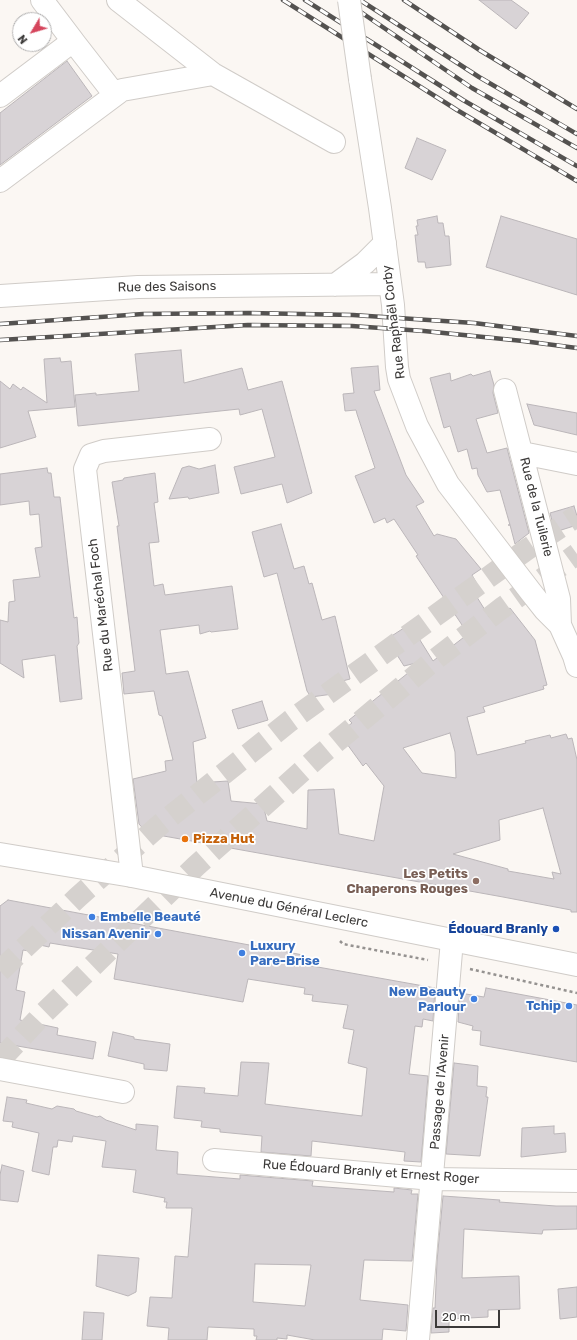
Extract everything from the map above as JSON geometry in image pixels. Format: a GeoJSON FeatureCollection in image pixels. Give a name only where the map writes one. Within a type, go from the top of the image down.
{"type":"FeatureCollection","features":[{"type":"Feature","properties":{"kind":"street"},"geometry":{"type":"LineString","coordinates":[[42,0],[115,95]]}},
{"type":"Feature","properties":{"kind":"street"},"geometry":{"type":"LineString","coordinates":[[118,0],[213,74],[334,142]]}},
{"type":"Feature","properties":{"kind":"street","name":"Rue Raphaël Corby"},"geometry":{"type":"LineString","coordinates":[[349,0],[385,243],[393,305],[399,378],[417,426],[448,484],[545,610],[560,625],[577,666]]}},
{"type":"Feature","properties":{"kind":"street"},"geometry":{"type":"LineString","coordinates":[[0,96],[73,41]]}},
{"type":"Feature","properties":{"kind":"street"},"geometry":{"type":"LineString","coordinates":[[0,181],[122,90],[213,74]]}},
{"type":"Feature","properties":{"kind":"street"},"geometry":{"type":"LineString","coordinates":[[335,285],[365,263],[385,243]]}},
{"type":"Feature","properties":{"kind":"street","name":"Rue des Saisons"},"geometry":{"type":"LineString","coordinates":[[0,296],[138,287],[390,284]]}},
{"type":"Feature","properties":{"kind":"street","name":"Rue de la Tuilerie"},"geometry":{"type":"LineString","coordinates":[[505,390],[560,599],[560,625]]}},
{"type":"Feature","properties":{"kind":"street","name":"Rue du Maréchal Foch"},"geometry":{"type":"LineString","coordinates":[[132,876],[85,469],[91,455],[104,451],[210,439]]}},
{"type":"Feature","properties":{"kind":"street"},"geometry":{"type":"LineString","coordinates":[[522,453],[577,464]]}},
{"type":"Feature","properties":{"kind":"street","name":"Avenue du Général Leclerc"},"geometry":{"type":"LineString","coordinates":[[0,854],[132,876],[577,965]]}},
{"type":"Feature","properties":{"kind":"street","name":"Passage de l'Avenir"},"geometry":{"type":"LineString","coordinates":[[418,1340],[433,1179],[452,940]]}},
{"type":"Feature","properties":{"kind":"street"},"geometry":{"type":"LineString","coordinates":[[0,1069],[123,1092]]}},
{"type":"Feature","properties":{"kind":"street","name":"Rue Édouard Branly et Ernest Roger"},"geometry":{"type":"LineString","coordinates":[[214,1160],[433,1179],[577,1181]]}},
{"type":"Feature","properties":{"kind":"building"},"geometry":{"type":"Polygon","coordinates":[[[479,0],[511,0],[529,13],[516,29],[479,0]]]}},
{"type":"Feature","properties":{"kind":"building"},"geometry":{"type":"Polygon","coordinates":[[[67,61],[92,96],[0,165],[0,113],[67,61]]]}},
{"type":"Feature","properties":{"kind":"building"},"geometry":{"type":"Polygon","coordinates":[[[417,138],[446,150],[432,180],[405,168],[417,138]]]}},
{"type":"Feature","properties":{"kind":"building"},"geometry":{"type":"Polygon","coordinates":[[[437,216],[438,223],[443,223],[445,236],[449,236],[451,265],[426,268],[425,262],[418,262],[415,235],[418,235],[416,226],[418,226],[417,220],[437,216]]]}},
{"type":"Feature","properties":{"kind":"building"},"geometry":{"type":"Polygon","coordinates":[[[501,216],[577,239],[577,295],[486,267],[501,216]]]}},
{"type":"Feature","properties":{"kind":"building"},"geometry":{"type":"Polygon","coordinates":[[[181,350],[184,383],[242,368],[248,390],[282,381],[312,493],[287,503],[282,484],[241,494],[234,467],[275,457],[262,409],[240,415],[239,409],[78,426],[75,395],[96,393],[96,395],[139,391],[135,354],[181,350]]]}},
{"type":"Feature","properties":{"kind":"building"},"geometry":{"type":"Polygon","coordinates":[[[60,358],[61,362],[71,361],[75,407],[28,411],[36,437],[0,448],[0,381],[10,389],[13,384],[21,390],[23,387],[47,403],[44,359],[60,358]]]}},
{"type":"Feature","properties":{"kind":"building"},"geometry":{"type":"Polygon","coordinates":[[[378,366],[380,390],[374,391],[406,475],[424,502],[416,506],[434,536],[437,534],[456,539],[481,569],[472,575],[476,582],[470,586],[490,618],[505,606],[507,610],[510,608],[535,640],[547,685],[543,686],[544,689],[483,707],[485,712],[467,717],[477,755],[526,743],[525,741],[550,735],[551,738],[566,734],[568,739],[572,738],[577,760],[577,912],[503,897],[147,833],[139,824],[133,779],[166,771],[165,761],[173,760],[162,716],[159,715],[154,691],[124,694],[122,673],[135,671],[117,526],[119,526],[112,482],[123,480],[124,478],[155,473],[158,502],[154,503],[159,542],[149,543],[154,586],[163,584],[165,595],[232,586],[238,629],[210,631],[200,634],[199,625],[160,630],[166,674],[188,671],[206,738],[193,742],[197,783],[228,781],[231,801],[263,804],[267,821],[307,829],[308,790],[334,789],[339,834],[374,841],[384,786],[366,763],[363,766],[339,733],[352,723],[349,720],[408,673],[407,671],[416,663],[404,666],[387,639],[410,624],[433,661],[468,634],[416,556],[418,555],[394,519],[387,523],[385,518],[374,523],[355,476],[375,468],[356,410],[345,411],[343,394],[354,393],[351,368],[378,366]],[[450,733],[403,748],[422,773],[456,778],[455,752],[450,733]],[[543,808],[499,820],[500,840],[453,854],[508,869],[508,871],[554,879],[552,872],[561,874],[543,808]]]}},
{"type":"Feature","properties":{"kind":"building"},"geometry":{"type":"Polygon","coordinates":[[[490,371],[494,385],[493,393],[498,413],[476,419],[487,453],[507,448],[529,533],[515,544],[500,490],[487,492],[478,475],[477,468],[472,469],[467,449],[458,452],[450,426],[444,428],[430,378],[450,373],[451,381],[471,374],[473,376],[490,371]]]}},
{"type":"Feature","properties":{"kind":"building"},"geometry":{"type":"Polygon","coordinates":[[[527,404],[577,413],[577,435],[534,425],[527,404]]]}},
{"type":"Feature","properties":{"kind":"building"},"geometry":{"type":"Polygon","coordinates":[[[215,465],[219,493],[189,499],[188,497],[169,499],[182,468],[189,466],[199,469],[215,465]]]}},
{"type":"Feature","properties":{"kind":"building"},"geometry":{"type":"Polygon","coordinates":[[[47,468],[48,473],[51,473],[54,497],[60,497],[74,618],[77,617],[79,643],[77,646],[82,699],[60,702],[55,655],[22,660],[24,678],[0,663],[0,620],[8,622],[9,602],[15,601],[13,580],[40,577],[35,548],[42,547],[39,514],[30,515],[29,501],[0,505],[0,474],[47,468]]]}},
{"type":"Feature","properties":{"kind":"building"},"geometry":{"type":"Polygon","coordinates":[[[574,506],[577,516],[577,525],[555,532],[550,513],[574,506]]]}},
{"type":"Feature","properties":{"kind":"building"},"geometry":{"type":"Polygon","coordinates":[[[281,524],[294,569],[304,566],[309,584],[312,583],[322,620],[335,616],[350,679],[331,684],[333,694],[311,697],[307,691],[277,573],[264,577],[252,532],[281,524]]]}},
{"type":"Feature","properties":{"kind":"building"},"geometry":{"type":"Polygon","coordinates":[[[262,701],[268,720],[238,729],[232,710],[262,701]]]}},
{"type":"Feature","properties":{"kind":"building"},"geometry":{"type":"Polygon","coordinates":[[[8,900],[303,955],[301,964],[435,988],[433,1021],[423,1019],[422,1027],[415,1026],[409,1074],[428,1076],[421,1162],[404,1161],[405,1152],[312,1141],[311,1156],[261,1152],[262,1136],[220,1132],[220,1129],[201,1127],[202,1121],[174,1118],[177,1086],[205,1088],[204,1093],[238,1096],[241,1062],[269,1063],[265,1104],[362,1116],[367,1068],[348,1063],[354,1030],[343,1028],[348,1005],[312,1001],[313,995],[304,994],[305,988],[248,979],[243,1002],[114,979],[118,954],[50,943],[49,947],[31,943],[29,951],[23,950],[16,990],[25,992],[20,1020],[58,1028],[57,1035],[96,1042],[93,1059],[0,1043],[0,906],[8,900]]]}},
{"type":"Feature","properties":{"kind":"building"},"geometry":{"type":"Polygon","coordinates":[[[486,988],[577,1005],[577,1062],[480,1045],[481,1031],[472,1030],[473,1026],[458,1022],[460,993],[484,997],[486,988]]]}},
{"type":"Feature","properties":{"kind":"building"},"geometry":{"type":"Polygon","coordinates":[[[113,1032],[134,1037],[134,1039],[170,1044],[167,1071],[144,1069],[144,1064],[108,1056],[113,1032]]]}},
{"type":"Feature","properties":{"kind":"building"},"geometry":{"type":"Polygon","coordinates":[[[454,1063],[478,1066],[477,1086],[487,1087],[486,1097],[488,1097],[480,1156],[446,1154],[454,1063]]]}},
{"type":"Feature","properties":{"kind":"building"},"geometry":{"type":"Polygon","coordinates":[[[7,1097],[27,1100],[26,1103],[52,1109],[57,1106],[74,1109],[76,1111],[97,1117],[100,1116],[106,1120],[136,1130],[136,1124],[158,1126],[156,1150],[178,1152],[177,1174],[240,1179],[240,1175],[313,1181],[312,1186],[394,1192],[394,1188],[412,1190],[411,1194],[418,1194],[412,1261],[364,1260],[360,1300],[408,1305],[406,1331],[383,1329],[382,1340],[315,1340],[287,1335],[287,1339],[277,1338],[277,1340],[256,1340],[257,1336],[254,1336],[254,1329],[208,1327],[207,1340],[168,1340],[169,1328],[147,1326],[150,1297],[172,1298],[175,1256],[188,1257],[192,1208],[166,1208],[167,1202],[164,1202],[165,1198],[133,1192],[136,1170],[102,1167],[106,1141],[73,1136],[72,1142],[58,1140],[57,1147],[53,1147],[49,1175],[32,1171],[39,1133],[12,1127],[13,1122],[3,1121],[7,1097]],[[255,1264],[253,1302],[305,1306],[311,1265],[255,1264]]]}},
{"type":"Feature","properties":{"kind":"building"},"geometry":{"type":"Polygon","coordinates":[[[554,1126],[554,1134],[565,1133],[566,1152],[521,1157],[522,1128],[554,1126]]]}},
{"type":"Feature","properties":{"kind":"building"},"geometry":{"type":"Polygon","coordinates":[[[2,1165],[24,1171],[18,1202],[0,1200],[0,1175],[2,1165]]]}},
{"type":"Feature","properties":{"kind":"building"},"geometry":{"type":"Polygon","coordinates":[[[443,1196],[500,1200],[499,1202],[577,1206],[577,1229],[543,1230],[542,1234],[464,1229],[462,1278],[519,1276],[520,1309],[488,1310],[488,1317],[449,1319],[449,1332],[431,1333],[433,1308],[435,1308],[437,1261],[443,1196]]]}},
{"type":"Feature","properties":{"kind":"building"},"geometry":{"type":"Polygon","coordinates":[[[98,1255],[139,1258],[136,1292],[128,1296],[96,1286],[98,1255]]]}},
{"type":"Feature","properties":{"kind":"building"},"geometry":{"type":"Polygon","coordinates":[[[577,1287],[577,1317],[560,1319],[558,1289],[577,1287]]]}},
{"type":"Feature","properties":{"kind":"building"},"geometry":{"type":"Polygon","coordinates":[[[84,1312],[104,1313],[102,1340],[82,1340],[84,1312]]]}},
{"type":"Feature","properties":{"kind":"tunnel"},"geometry":{"type":"LineString","coordinates":[[0,971],[78,897],[162,823],[290,721],[526,550],[577,516]]}},
{"type":"Feature","properties":{"kind":"tunnel"},"geometry":{"type":"LineString","coordinates":[[0,1060],[42,1015],[196,866],[318,757],[433,661],[502,608],[577,554]]}},
{"type":"Feature","properties":{"kind":"railway"},"geometry":{"type":"LineString","coordinates":[[283,0],[457,110],[577,181]]}},
{"type":"Feature","properties":{"kind":"railway"},"geometry":{"type":"LineString","coordinates":[[305,0],[463,100],[577,166]]}},
{"type":"Feature","properties":{"kind":"railway"},"geometry":{"type":"LineString","coordinates":[[343,0],[472,88],[577,148]]}},
{"type":"Feature","properties":{"kind":"railway"},"geometry":{"type":"LineString","coordinates":[[360,0],[479,77],[577,134]]}},
{"type":"Feature","properties":{"kind":"railway"},"geometry":{"type":"LineString","coordinates":[[404,0],[481,51],[577,109]]}},
{"type":"Feature","properties":{"kind":"railway"},"geometry":{"type":"LineString","coordinates":[[0,324],[143,314],[249,313],[353,315],[474,323],[577,336]]}},
{"type":"Feature","properties":{"kind":"railway"},"geometry":{"type":"LineString","coordinates":[[0,340],[248,325],[352,326],[424,331],[577,348]]}},
{"type":"Feature","properties":{"kind":"place","name":"Pizza Hut"},"geometry":{"type":"Point","coordinates":[185,839]}},
{"type":"Feature","properties":{"kind":"place","name":"Les Petits Chaperons Rouges"},"geometry":{"type":"Point","coordinates":[476,881]}},
{"type":"Feature","properties":{"kind":"place","name":"Embelle Beauté"},"geometry":{"type":"Point","coordinates":[92,917]}},
{"type":"Feature","properties":{"kind":"place","name":"Édouard Branly"},"geometry":{"type":"Point","coordinates":[556,929]}},
{"type":"Feature","properties":{"kind":"place","name":"Nissan Avenir"},"geometry":{"type":"Point","coordinates":[158,934]}},
{"type":"Feature","properties":{"kind":"place","name":"Luxury Pare-Brise"},"geometry":{"type":"Point","coordinates":[242,953]}},
{"type":"Feature","properties":{"kind":"place","name":"New Beauty Parlour"},"geometry":{"type":"Point","coordinates":[474,999]}},
{"type":"Feature","properties":{"kind":"place","name":"Tchip"},"geometry":{"type":"Point","coordinates":[569,1006]}}]}
